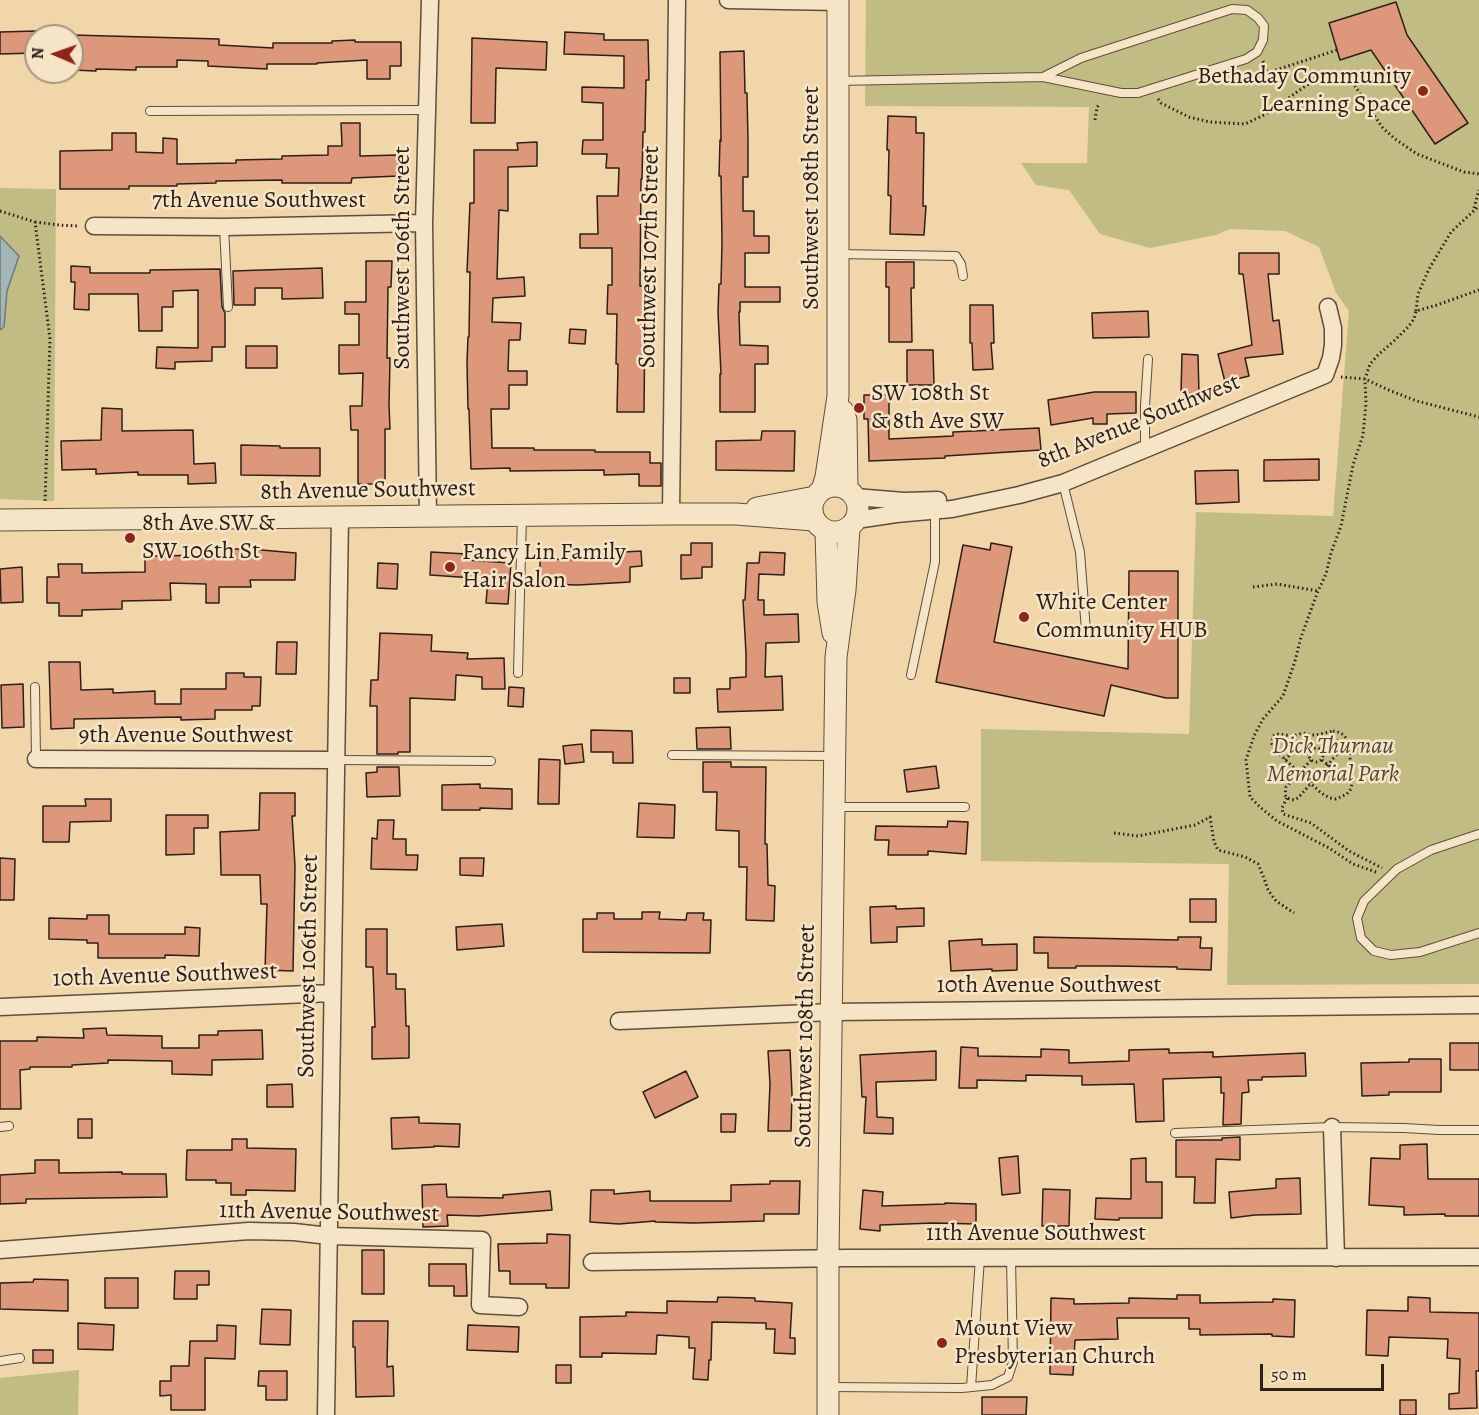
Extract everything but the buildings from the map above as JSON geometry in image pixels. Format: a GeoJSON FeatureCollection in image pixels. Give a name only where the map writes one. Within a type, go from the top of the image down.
{"type":"FeatureCollection","features":[{"type":"Feature","properties":{"kind":"street","name":"Southwest 106th Street"},"geometry":{"type":"LineString","coordinates":[[428,516],[424,223],[430,0]]}},
{"type":"Feature","properties":{"kind":"street","name":"Southwest 107th Street"},"geometry":{"type":"LineString","coordinates":[[671,514],[677,0]]}},
{"type":"Feature","properties":{"kind":"street"},"geometry":{"type":"LineString","coordinates":[[728,0],[838,1]]}},
{"type":"Feature","properties":{"kind":"street","name":"Southwest 108th Street"},"geometry":{"type":"LineString","coordinates":[[818,494],[826,477],[838,396],[838,1]]}},
{"type":"Feature","properties":{"kind":"street","name":"7th Avenue Southwest"},"geometry":{"type":"LineString","coordinates":[[94,226],[224,227],[424,223]]}},
{"type":"Feature","properties":{"kind":"street"},"geometry":{"type":"LineString","coordinates":[[1324,375],[1331,358],[1333,345],[1333,328],[1328,307]]}},
{"type":"Feature","properties":{"kind":"street","name":"8th Avenue Southwest"},"geometry":{"type":"LineString","coordinates":[[736,514],[818,494],[834,486],[851,493],[935,505],[968,506],[1019,495],[1063,483],[1324,375]]}},
{"type":"Feature","properties":{"kind":"street","name":"Southwest 108th Street"},"geometry":{"type":"LineString","coordinates":[[838,396],[846,420],[851,493]]}},
{"type":"Feature","properties":{"kind":"street"},"geometry":{"type":"LineString","coordinates":[[851,493],[858,508],[852,524]]}},
{"type":"Feature","properties":{"kind":"street"},"geometry":{"type":"LineString","coordinates":[[818,494],[812,509],[820,526]]}},
{"type":"Feature","properties":{"kind":"street","name":"8th Avenue Southwest"},"geometry":{"type":"LineString","coordinates":[[0,520],[736,514],[820,526],[837,532],[852,524],[935,505]]}},
{"type":"Feature","properties":{"kind":"street","name":"Southwest 106th Street"},"geometry":{"type":"LineString","coordinates":[[326,1415],[339,517]]}},
{"type":"Feature","properties":{"kind":"street","name":"Southwest 108th Street"},"geometry":{"type":"LineString","coordinates":[[828,1415],[836,657],[852,524]]}},
{"type":"Feature","properties":{"kind":"street","name":"Southwest 108th Street"},"geometry":{"type":"LineString","coordinates":[[820,526],[836,657]]}},
{"type":"Feature","properties":{"kind":"street","name":"9th Avenue Southwest"},"geometry":{"type":"LineString","coordinates":[[36,759],[336,760]]}},
{"type":"Feature","properties":{"kind":"street","name":"10th Avenue Southwest"},"geometry":{"type":"LineString","coordinates":[[0,1007],[332,993]]}},
{"type":"Feature","properties":{"kind":"street","name":"10th Avenue Southwest"},"geometry":{"type":"LineString","coordinates":[[619,1021],[833,1012],[1479,1005]]}},
{"type":"Feature","properties":{"kind":"street"},"geometry":{"type":"LineString","coordinates":[[1332,1128],[1335,1258]]}},
{"type":"Feature","properties":{"kind":"street","name":"11th Avenue Southwest"},"geometry":{"type":"LineString","coordinates":[[0,1250],[249,1231],[294,1232],[329,1236],[482,1240],[480,1305],[519,1307]]}},
{"type":"Feature","properties":{"kind":"street","name":"11th Avenue Southwest"},"geometry":{"type":"LineString","coordinates":[[592,1262],[828,1258],[1479,1257]]}},
{"type":"Feature","properties":{"kind":"lane"},"geometry":{"type":"LineString","coordinates":[[837,81],[1043,77],[1121,93],[1138,93],[1246,58],[1257,52],[1263,40],[1264,26],[1247,10],[1233,9],[1081,58],[1043,77]]}},
{"type":"Feature","properties":{"kind":"lane"},"geometry":{"type":"LineString","coordinates":[[150,111],[427,110]]}},
{"type":"Feature","properties":{"kind":"lane"},"geometry":{"type":"LineString","coordinates":[[224,227],[228,307]]}},
{"type":"Feature","properties":{"kind":"lane"},"geometry":{"type":"LineString","coordinates":[[838,254],[956,256],[961,264],[963,276]]}},
{"type":"Feature","properties":{"kind":"lane"},"geometry":{"type":"LineString","coordinates":[[1146,449],[1145,406],[1148,359]]}},
{"type":"Feature","properties":{"kind":"lane"},"geometry":{"type":"LineString","coordinates":[[1063,483],[1080,552],[1086,631]]}},
{"type":"Feature","properties":{"kind":"lane"},"geometry":{"type":"LineString","coordinates":[[911,675],[935,562],[935,505]]}},
{"type":"Feature","properties":{"kind":"lane"},"geometry":{"type":"LineString","coordinates":[[518,673],[522,515]]}},
{"type":"Feature","properties":{"kind":"lane"},"geometry":{"type":"LineString","coordinates":[[35,687],[36,759]]}},
{"type":"Feature","properties":{"kind":"lane"},"geometry":{"type":"LineString","coordinates":[[672,755],[836,756]]}},
{"type":"Feature","properties":{"kind":"lane"},"geometry":{"type":"LineString","coordinates":[[336,760],[491,761]]}},
{"type":"Feature","properties":{"kind":"lane"},"geometry":{"type":"LineString","coordinates":[[835,807],[965,807]]}},
{"type":"Feature","properties":{"kind":"lane"},"geometry":{"type":"LineString","coordinates":[[1479,834],[1431,850],[1397,869],[1364,901],[1357,918],[1361,938],[1374,951],[1391,955],[1420,952],[1479,933]]}},
{"type":"Feature","properties":{"kind":"lane"},"geometry":{"type":"LineString","coordinates":[[1175,1132],[1332,1128],[1479,1130]]}},
{"type":"Feature","properties":{"kind":"lane"},"geometry":{"type":"LineString","coordinates":[[971,1387],[980,1258]]}},
{"type":"Feature","properties":{"kind":"lane"},"geometry":{"type":"LineString","coordinates":[[828,1388],[971,1387],[992,1385],[1008,1377],[1013,1362],[1011,1258]]}},
{"type":"Feature","properties":{"kind":"lane"},"geometry":{"type":"LineString","coordinates":[[0,1361],[20,1358]]}},
{"type":"Feature","properties":{"kind":"path"},"geometry":{"type":"LineString","coordinates":[[1267,73],[1337,50]]}},
{"type":"Feature","properties":{"kind":"path"},"geometry":{"type":"LineString","coordinates":[[1171,108],[1190,117],[1210,122],[1245,124],[1266,114],[1317,79],[1338,74],[1355,86],[1382,126],[1395,140],[1417,154],[1464,172],[1479,174]]}},
{"type":"Feature","properties":{"kind":"path"},"geometry":{"type":"LineString","coordinates":[[1095,120],[1097,107],[1100,104]]}},
{"type":"Feature","properties":{"kind":"path"},"geometry":{"type":"LineString","coordinates":[[1473,210],[1479,190]]}},
{"type":"Feature","properties":{"kind":"path"},"geometry":{"type":"LineString","coordinates":[[1390,874],[1353,864],[1329,848],[1277,821],[1250,797],[1246,760],[1254,736],[1263,719],[1283,696],[1301,637],[1326,574],[1341,526],[1353,465],[1363,435],[1366,403],[1365,379],[1370,364],[1414,319],[1418,294],[1429,269],[1451,232],[1479,206]]}},
{"type":"Feature","properties":{"kind":"path"},"geometry":{"type":"LineString","coordinates":[[0,211],[35,222],[94,226]]}},
{"type":"Feature","properties":{"kind":"path"},"geometry":{"type":"LineString","coordinates":[[35,222],[50,339],[45,520]]}},
{"type":"Feature","properties":{"kind":"path"},"geometry":{"type":"LineString","coordinates":[[1416,311],[1479,290]]}},
{"type":"Feature","properties":{"kind":"path"},"geometry":{"type":"LineString","coordinates":[[1324,375],[1365,379],[1417,401],[1479,417]]}},
{"type":"Feature","properties":{"kind":"path"},"geometry":{"type":"LineString","coordinates":[[1253,587],[1277,584],[1318,591]]}},
{"type":"Feature","properties":{"kind":"path"},"geometry":{"type":"LineString","coordinates":[[1338,732],[1347,740],[1351,789],[1342,797],[1330,798],[1285,760],[1272,744],[1273,736],[1338,732]]}},
{"type":"Feature","properties":{"kind":"path"},"geometry":{"type":"LineString","coordinates":[[1287,798],[1294,800],[1298,798],[1339,752],[1341,744],[1331,739],[1321,749]]}},
{"type":"Feature","properties":{"kind":"path"},"geometry":{"type":"LineString","coordinates":[[1285,760],[1300,746],[1321,749]]}},
{"type":"Feature","properties":{"kind":"path"},"geometry":{"type":"LineString","coordinates":[[1311,749],[1309,757],[1311,760]]}},
{"type":"Feature","properties":{"kind":"path"},"geometry":{"type":"LineString","coordinates":[[1321,749],[1322,760]]}},
{"type":"Feature","properties":{"kind":"path"},"geometry":{"type":"LineString","coordinates":[[1311,760],[1286,787],[1287,798],[1282,808],[1283,814],[1311,823],[1349,851],[1390,874]]}},
{"type":"Feature","properties":{"kind":"path"},"geometry":{"type":"LineString","coordinates":[[1311,760],[1315,762],[1322,760]]}},
{"type":"Feature","properties":{"kind":"path"},"geometry":{"type":"LineString","coordinates":[[1322,760],[1338,773],[1351,773]]}},
{"type":"Feature","properties":{"kind":"path"},"geometry":{"type":"LineString","coordinates":[[1114,832],[1138,836],[1195,825],[1210,817],[1214,842],[1218,850],[1245,857],[1258,864],[1268,890],[1276,901],[1294,913]]}},
{"type":"Feature","properties":{"kind":"green space","name":"Dick Thurnau Memorial Park"},"geometry":{"type":"Polygon","coordinates":[[[866,0],[1479,0],[1479,984],[1227,985],[1229,864],[981,861],[981,729],[1189,734],[1196,512],[1333,516],[1349,311],[1336,293],[1319,247],[1285,231],[1230,229],[1216,235],[1150,248],[1100,234],[1069,190],[1036,185],[1021,163],[1087,163],[1089,107],[865,106],[866,0]]]}},
{"type":"Feature","properties":{"kind":"green space"},"geometry":{"type":"Polygon","coordinates":[[[0,188],[56,189],[54,501],[0,499],[0,188]]]}},
{"type":"Feature","properties":{"kind":"green space"},"geometry":{"type":"Polygon","coordinates":[[[79,1370],[78,1415],[0,1415],[0,1378],[79,1370]]]}},
{"type":"Feature","properties":{"kind":"shaded area"},"geometry":{"type":"Polygon","coordinates":[[[0,236],[19,256],[7,291],[4,327],[0,330],[0,236]]]}},
{"type":"Feature","properties":{"kind":"place","name":"Bethaday Community Learning Space"},"geometry":{"type":"Point","coordinates":[1423,91]}},
{"type":"Feature","properties":{"kind":"place","name":"SW 108th St & 8th Ave SW"},"geometry":{"type":"Point","coordinates":[859,408]}},
{"type":"Feature","properties":{"kind":"place","name":"8th Ave SW & SW 106th St"},"geometry":{"type":"Point","coordinates":[130,538]}},
{"type":"Feature","properties":{"kind":"place","name":"Fancy Lin Family Hair Salon"},"geometry":{"type":"Point","coordinates":[450,567]}},
{"type":"Feature","properties":{"kind":"place","name":"White Center Community HUB"},"geometry":{"type":"Point","coordinates":[1024,617]}},
{"type":"Feature","properties":{"kind":"place","name":"Mount View Presbyterian Church"},"geometry":{"type":"Point","coordinates":[942,1343]}}]}
